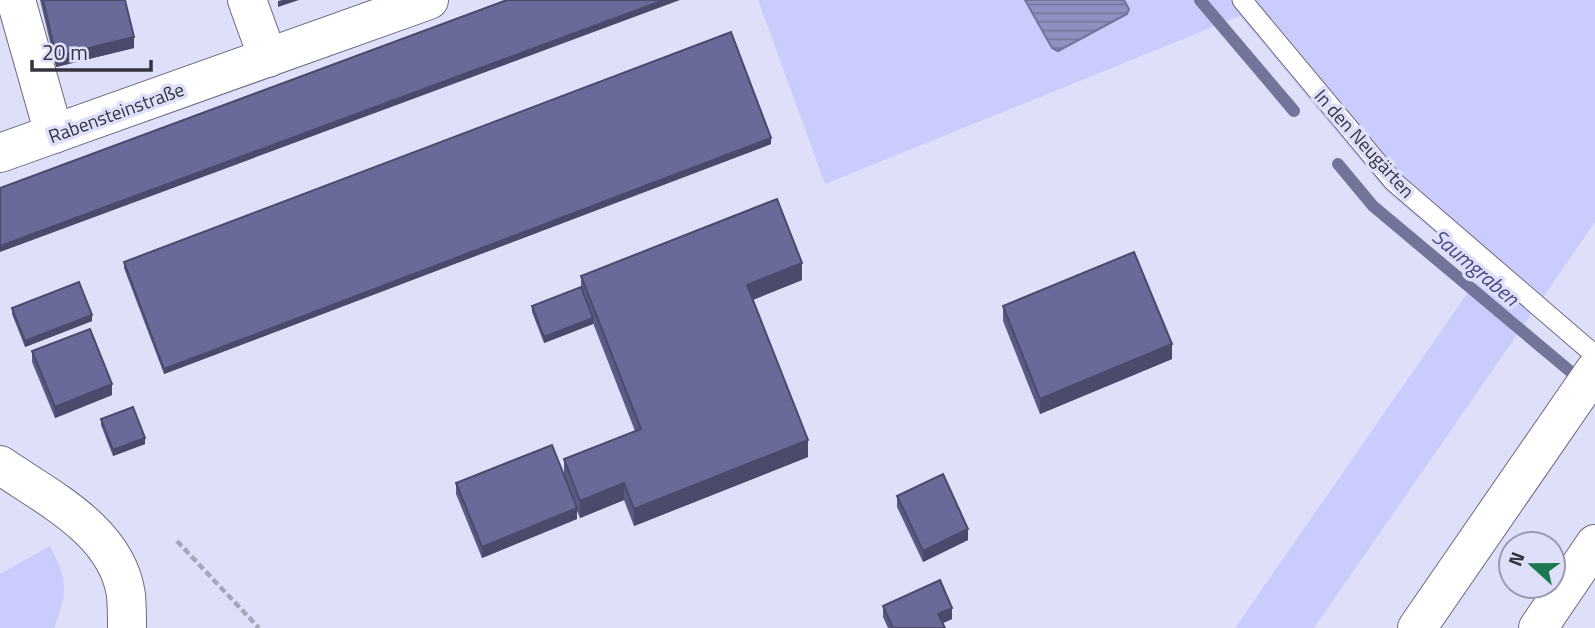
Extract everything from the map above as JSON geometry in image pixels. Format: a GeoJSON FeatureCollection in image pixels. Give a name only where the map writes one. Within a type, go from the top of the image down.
{"type":"FeatureCollection","features":[{"type":"Feature","properties":{"kind":"main road"},"geometry":{"type":"LineString","coordinates":[[16,0],[54,134]]}},
{"type":"Feature","properties":{"kind":"main road"},"geometry":{"type":"LineString","coordinates":[[247,0],[268,58]]}},
{"type":"Feature","properties":{"kind":"main road","name":"Rabensteinstraße"},"geometry":{"type":"LineString","coordinates":[[0,153],[429,0]]}},
{"type":"Feature","properties":{"kind":"main road"},"geometry":{"type":"LineString","coordinates":[[1417,628],[1595,370]]}},
{"type":"Feature","properties":{"kind":"main road"},"geometry":{"type":"LineString","coordinates":[[0,465],[79,519],[100,540],[116,565],[126,594],[127,628]]}},
{"type":"Feature","properties":{"kind":"main road"},"geometry":{"type":"LineString","coordinates":[[1538,628],[1595,544]]}},
{"type":"Feature","properties":{"kind":"lane","name":"In den Neugärten"},"geometry":{"type":"LineString","coordinates":[[1242,0],[1394,181],[1595,355]]}},
{"type":"Feature","properties":{"kind":"path"},"geometry":{"type":"LineString","coordinates":[[177,541],[259,628]]}},
{"type":"Feature","properties":{"kind":"shaded area"},"geometry":{"type":"Polygon","coordinates":[[[758,0],[1595,0],[1595,222],[1314,628],[1235,628],[1482,272],[1386,191],[1240,16],[825,184],[758,0]]]}},
{"type":"Feature","properties":{"kind":"shaded area"},"geometry":{"type":"Polygon","coordinates":[[[1025,0],[1124,0],[1129,9],[1127,14],[1058,51],[1052,48],[1025,0]]]}},
{"type":"Feature","properties":{"kind":"shaded area"},"geometry":{"type":"Polygon","coordinates":[[[50,546],[64,586],[62,604],[54,628],[0,628],[0,574],[50,546]]]}},
{"type":"Feature","properties":{"kind":"building"},"geometry":{"type":"Polygon","coordinates":[[[43,0],[125,0],[134,37],[56,56],[43,0]]]}},
{"type":"Feature","properties":{"kind":"building"},"geometry":{"type":"Polygon","coordinates":[[[507,0],[664,0],[0,246],[0,188],[507,0]]]}},
{"type":"Feature","properties":{"kind":"building"},"geometry":{"type":"Polygon","coordinates":[[[731,32],[771,138],[164,369],[124,262],[731,32]]]}},
{"type":"Feature","properties":{"kind":"building"},"geometry":{"type":"Polygon","coordinates":[[[777,199],[802,263],[747,285],[808,440],[634,509],[624,483],[580,501],[564,459],[641,429],[581,276],[777,199]]]}},
{"type":"Feature","properties":{"kind":"building"},"geometry":{"type":"Polygon","coordinates":[[[1134,252],[1172,344],[1040,399],[1003,306],[1134,252]]]}},
{"type":"Feature","properties":{"kind":"building"},"geometry":{"type":"Polygon","coordinates":[[[79,282],[92,315],[25,341],[12,308],[79,282]]]}},
{"type":"Feature","properties":{"kind":"building"},"geometry":{"type":"Polygon","coordinates":[[[581,287],[593,318],[544,337],[532,306],[581,287]]]}},
{"type":"Feature","properties":{"kind":"building"},"geometry":{"type":"Polygon","coordinates":[[[90,329],[112,384],[55,407],[32,351],[90,329]]]}},
{"type":"Feature","properties":{"kind":"building"},"geometry":{"type":"Polygon","coordinates":[[[133,407],[145,438],[113,450],[101,419],[133,407]]]}},
{"type":"Feature","properties":{"kind":"building"},"geometry":{"type":"Polygon","coordinates":[[[552,445],[577,508],[482,547],[456,483],[552,445]]]}},
{"type":"Feature","properties":{"kind":"building"},"geometry":{"type":"Polygon","coordinates":[[[943,474],[968,529],[923,551],[897,496],[943,474]]]}},
{"type":"Feature","properties":{"kind":"building"},"geometry":{"type":"Polygon","coordinates":[[[940,580],[952,608],[938,614],[945,628],[893,628],[883,606],[940,580]]]}},
{"type":"Feature","properties":{"kind":"waterway","name":"Saumgraben"},"geometry":{"type":"LineString","coordinates":[[1200,0],[1294,111]]}},
{"type":"Feature","properties":{"kind":"waterway","name":"Saumgraben"},"geometry":{"type":"LineString","coordinates":[[1338,164],[1373,206],[1583,382]]}}]}
